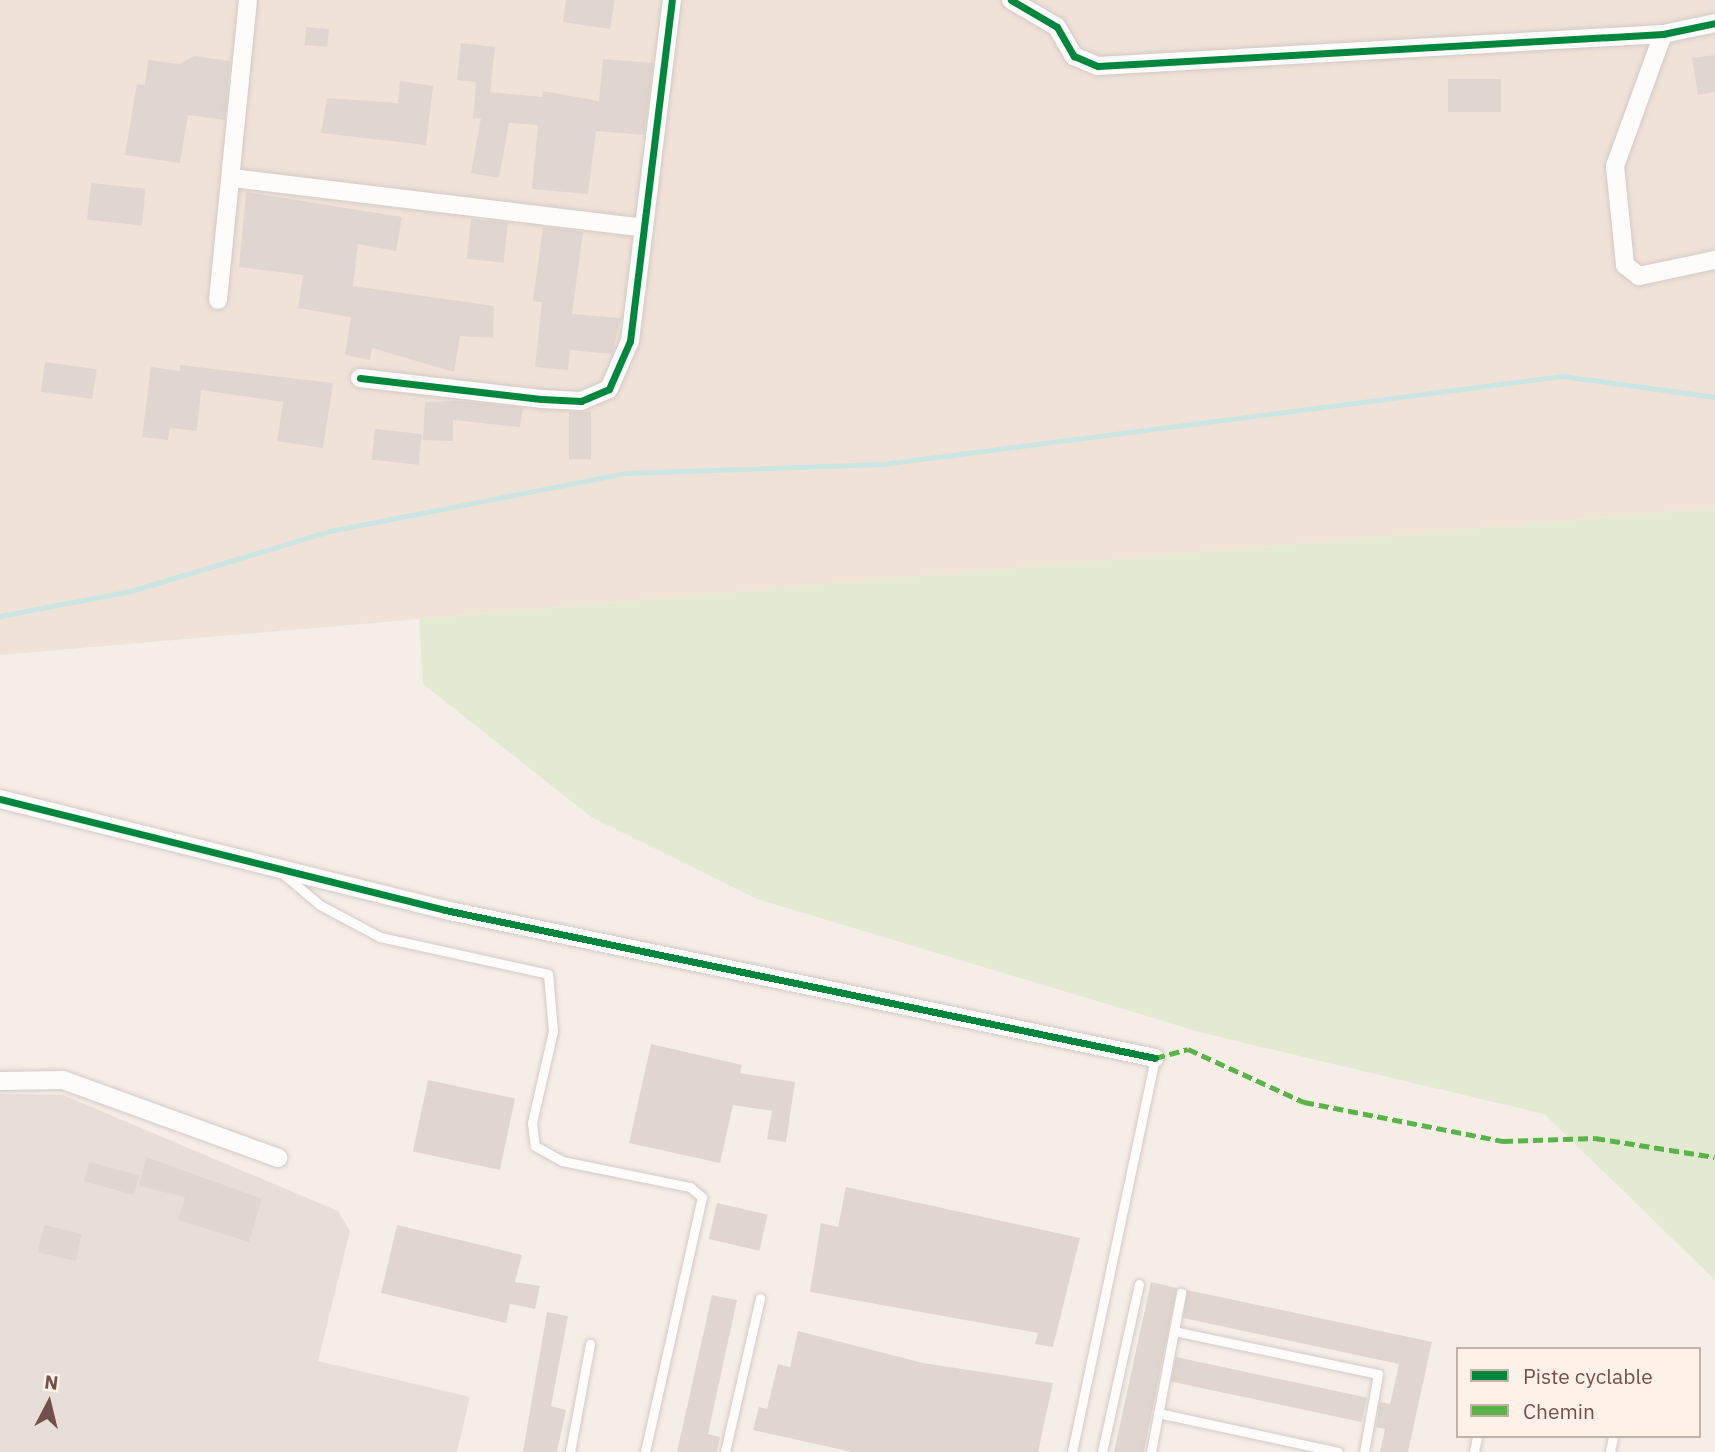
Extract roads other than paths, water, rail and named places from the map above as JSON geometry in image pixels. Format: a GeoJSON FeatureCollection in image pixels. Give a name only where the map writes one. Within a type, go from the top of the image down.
{"type":"FeatureCollection","features":[{"type":"Feature","properties":{"kind":"street"},"geometry":{"type":"LineString","coordinates":[[218,300],[248,0]]}},
{"type":"Feature","properties":{"kind":"street"},"geometry":{"type":"LineString","coordinates":[[360,378],[541,400],[581,401],[609,389],[630,341],[672,0]]}},
{"type":"Feature","properties":{"kind":"street"},"geometry":{"type":"LineString","coordinates":[[1011,0],[1057,27],[1074,56],[1098,66],[1663,34],[1715,23]]}},
{"type":"Feature","properties":{"kind":"street"},"geometry":{"type":"LineString","coordinates":[[1663,34],[1615,166],[1625,264],[1639,276],[1715,260]]}},
{"type":"Feature","properties":{"kind":"street"},"geometry":{"type":"LineString","coordinates":[[232,178],[644,228]]}},
{"type":"Feature","properties":{"kind":"street"},"geometry":{"type":"LineString","coordinates":[[0,799],[281,872],[1155,1058]]}},
{"type":"Feature","properties":{"kind":"street"},"geometry":{"type":"LineString","coordinates":[[0,1081],[63,1080],[278,1158]]}},
{"type":"Feature","properties":{"kind":"lane"},"geometry":{"type":"LineString","coordinates":[[281,872],[320,905],[380,937],[548,974],[553,1031],[532,1123],[535,1146],[562,1161],[690,1187],[702,1196],[645,1452]]}},
{"type":"Feature","properties":{"kind":"lane"},"geometry":{"type":"LineString","coordinates":[[1072,1452],[1155,1058]]}},
{"type":"Feature","properties":{"kind":"lane"},"geometry":{"type":"LineString","coordinates":[[1102,1452],[1139,1284]]}},
{"type":"Feature","properties":{"kind":"lane"},"geometry":{"type":"LineString","coordinates":[[1151,1452],[1181,1293]]}},
{"type":"Feature","properties":{"kind":"lane"},"geometry":{"type":"LineString","coordinates":[[725,1452],[760,1298]]}},
{"type":"Feature","properties":{"kind":"lane"},"geometry":{"type":"LineString","coordinates":[[1174,1331],[1378,1374],[1364,1452]]}},
{"type":"Feature","properties":{"kind":"lane"},"geometry":{"type":"LineString","coordinates":[[570,1452],[590,1344]]}},
{"type":"Feature","properties":{"kind":"lane"},"geometry":{"type":"LineString","coordinates":[[1158,1413],[1338,1452]]}},
{"type":"Feature","properties":{"kind":"waterway"},"geometry":{"type":"LineString","coordinates":[[0,616],[131,591],[330,531],[627,473],[883,464],[1562,376],[1715,397]]}}]}
